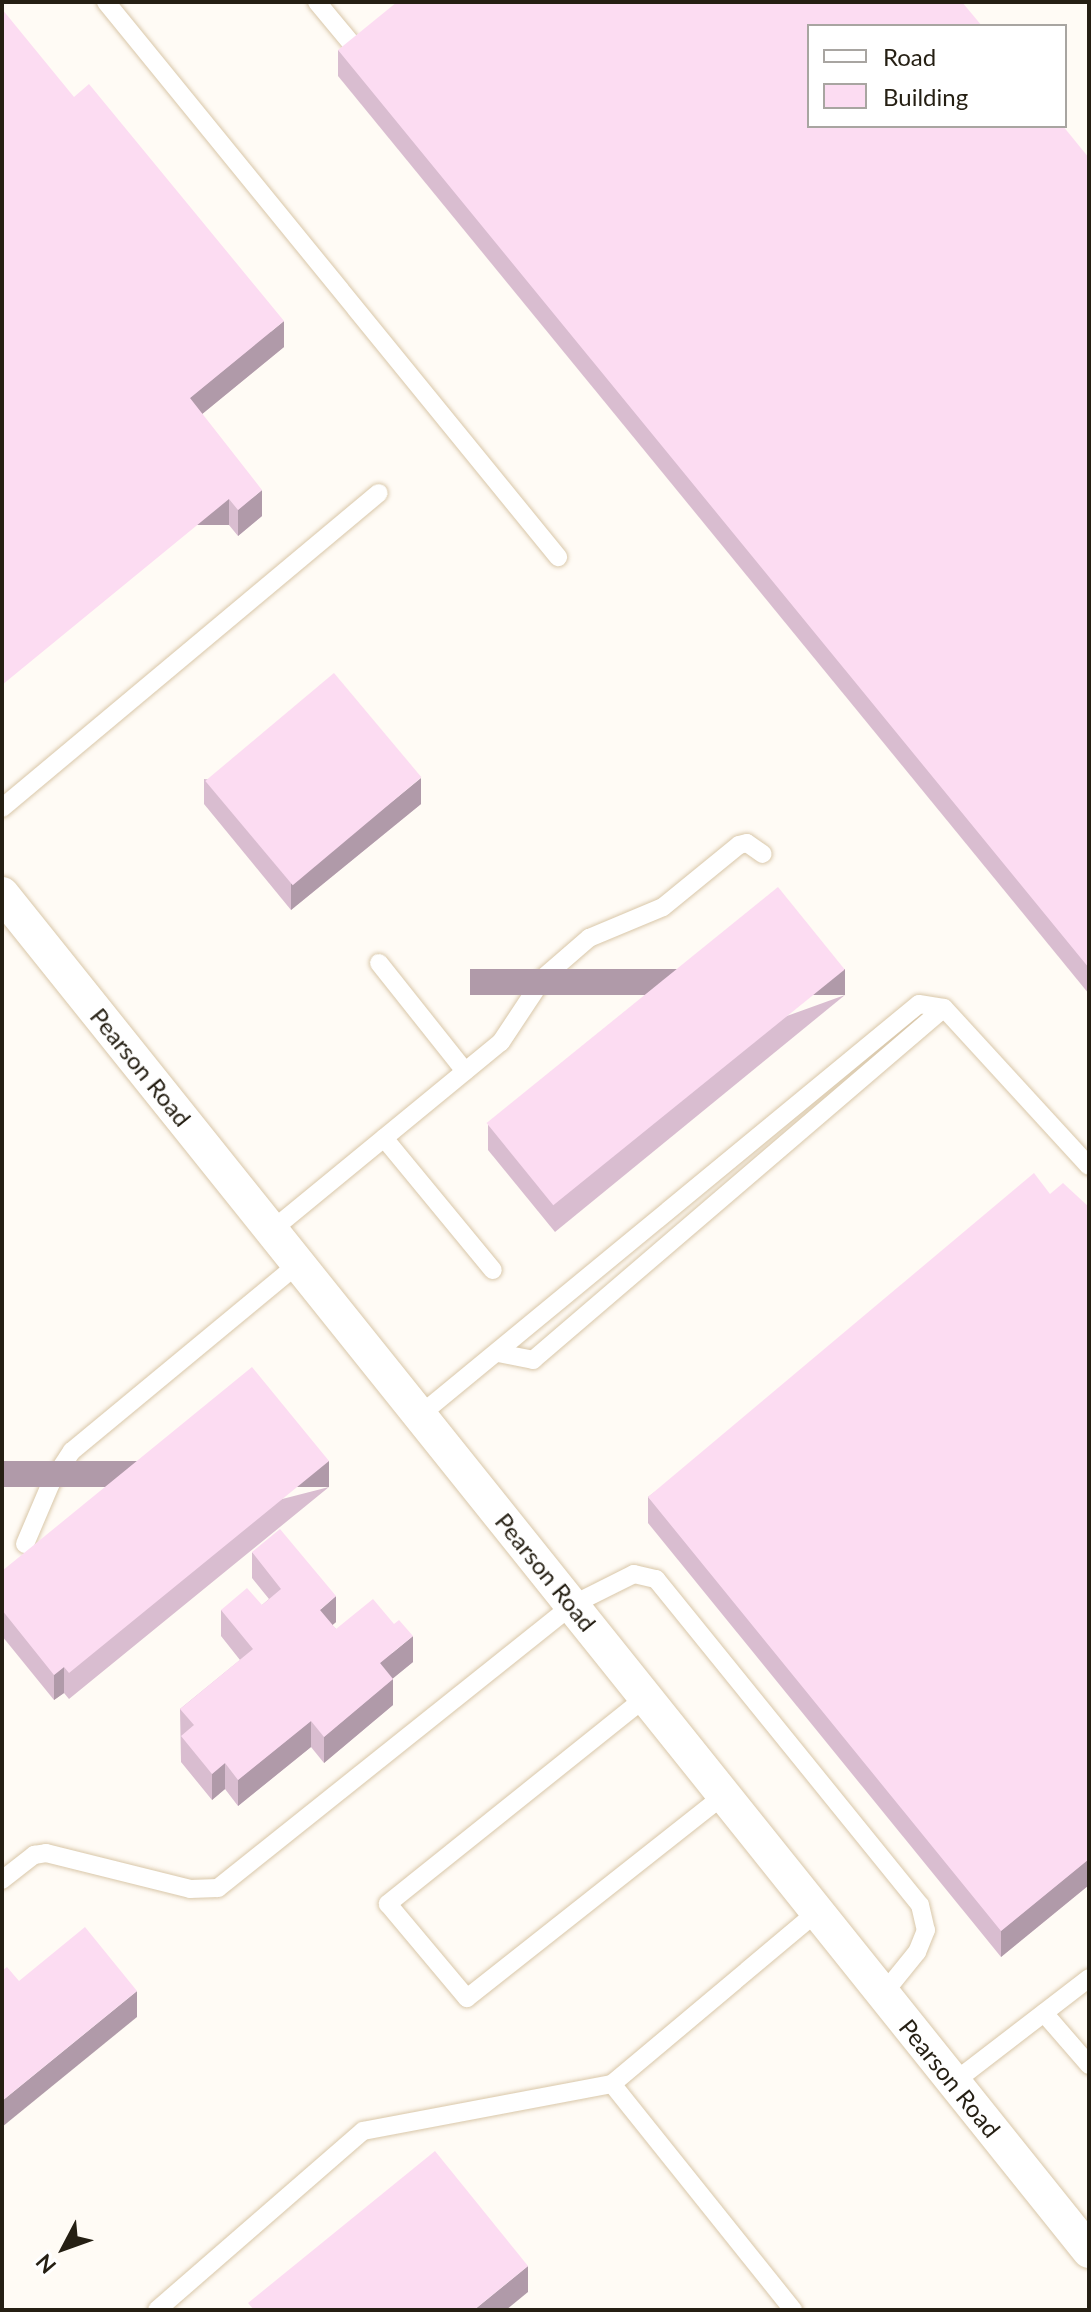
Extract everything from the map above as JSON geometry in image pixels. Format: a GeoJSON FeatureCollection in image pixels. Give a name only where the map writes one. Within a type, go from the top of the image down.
{"type":"FeatureCollection","features":[{"type":"Feature","properties":{"kind":"street","name":"Pearson Road"},"geometry":{"type":"LineString","coordinates":[[2,894],[1089,2251]]}},
{"type":"Feature","properties":{"kind":"lane"},"geometry":{"type":"LineString","coordinates":[[106,2],[558,557]]}},
{"type":"Feature","properties":{"kind":"lane"},"geometry":{"type":"LineString","coordinates":[[317,2],[351,43]]}},
{"type":"Feature","properties":{"kind":"lane"},"geometry":{"type":"LineString","coordinates":[[2,808],[379,493]]}},
{"type":"Feature","properties":{"kind":"lane"},"geometry":{"type":"LineString","coordinates":[[272,1230],[510,1031],[544,977],[589,938],[663,907],[739,845],[747,843],[763,854]]}},
{"type":"Feature","properties":{"kind":"lane"},"geometry":{"type":"LineString","coordinates":[[379,963],[465,1071]]}},
{"type":"Feature","properties":{"kind":"lane"},"geometry":{"type":"LineString","coordinates":[[420,1415],[919,1004],[944,1008],[1089,1166]]}},
{"type":"Feature","properties":{"kind":"lane"},"geometry":{"type":"LineString","coordinates":[[498,1353],[533,1360],[944,1008]]}},
{"type":"Feature","properties":{"kind":"lane"},"geometry":{"type":"LineString","coordinates":[[384,1138],[493,1270]]}},
{"type":"Feature","properties":{"kind":"lane"},"geometry":{"type":"LineString","coordinates":[[25,1544],[51,1483],[72,1451],[298,1264]]}},
{"type":"Feature","properties":{"kind":"lane"},"geometry":{"type":"LineString","coordinates":[[2,1880],[34,1855],[46,1853],[190,1889],[218,1888],[572,1605],[634,1574],[656,1579],[920,1905],[926,1930],[917,1952],[883,1994]]}},
{"type":"Feature","properties":{"kind":"lane"},"geometry":{"type":"LineString","coordinates":[[646,1697],[388,1904],[467,1998],[724,1795]]}},
{"type":"Feature","properties":{"kind":"lane"},"geometry":{"type":"LineString","coordinates":[[157,2310],[363,2131],[612,2084],[816,1913]]}},
{"type":"Feature","properties":{"kind":"lane"},"geometry":{"type":"LineString","coordinates":[[954,2082],[1089,1978]]}},
{"type":"Feature","properties":{"kind":"lane"},"geometry":{"type":"LineString","coordinates":[[1044,2013],[1089,2065]]}},
{"type":"Feature","properties":{"kind":"lane"},"geometry":{"type":"LineString","coordinates":[[612,2084],[793,2310]]}},
{"type":"Feature","properties":{"kind":"building"},"geometry":{"type":"Polygon","coordinates":[[[397,2],[962,2],[980,24],[807,24],[807,128],[1065,128],[1089,158],[1089,968],[338,50],[397,2]]]}},
{"type":"Feature","properties":{"kind":"building"},"geometry":{"type":"Polygon","coordinates":[[[2,9],[74,97],[89,84],[284,321],[190,398],[262,490],[238,510],[229,499],[2,685],[2,9]]]}},
{"type":"Feature","properties":{"kind":"building"},"geometry":{"type":"Polygon","coordinates":[[[334,673],[421,777],[293,885],[205,781],[334,673]]]}},
{"type":"Feature","properties":{"kind":"building"},"geometry":{"type":"Polygon","coordinates":[[[778,887],[845,969],[553,1205],[487,1123],[778,887]]]}},
{"type":"Feature","properties":{"kind":"building"},"geometry":{"type":"Polygon","coordinates":[[[1034,1173],[1050,1194],[1063,1183],[1089,1207],[1089,1859],[1001,1931],[648,1497],[1034,1173]]]}},
{"type":"Feature","properties":{"kind":"building"},"geometry":{"type":"Polygon","coordinates":[[[252,1367],[329,1461],[69,1673],[64,1667],[54,1675],[2,1610],[2,1571],[252,1367]]]}},
{"type":"Feature","properties":{"kind":"building"},"geometry":{"type":"Polygon","coordinates":[[[280,1529],[336,1596],[320,1610],[336,1629],[373,1599],[394,1624],[399,1620],[413,1636],[380,1663],[393,1679],[324,1737],[311,1721],[238,1780],[225,1763],[212,1774],[181,1736],[194,1725],[180,1709],[253,1649],[221,1610],[247,1588],[262,1605],[281,1589],[252,1552],[280,1529]]]}},
{"type":"Feature","properties":{"kind":"building"},"geometry":{"type":"Polygon","coordinates":[[[85,1927],[137,1991],[2,2101],[2,1971],[7,1967],[19,1981],[85,1927]]]}},
{"type":"Feature","properties":{"kind":"building"},"geometry":{"type":"Polygon","coordinates":[[[435,2151],[528,2266],[474,2310],[254,2310],[248,2303],[435,2151]]]}}]}
